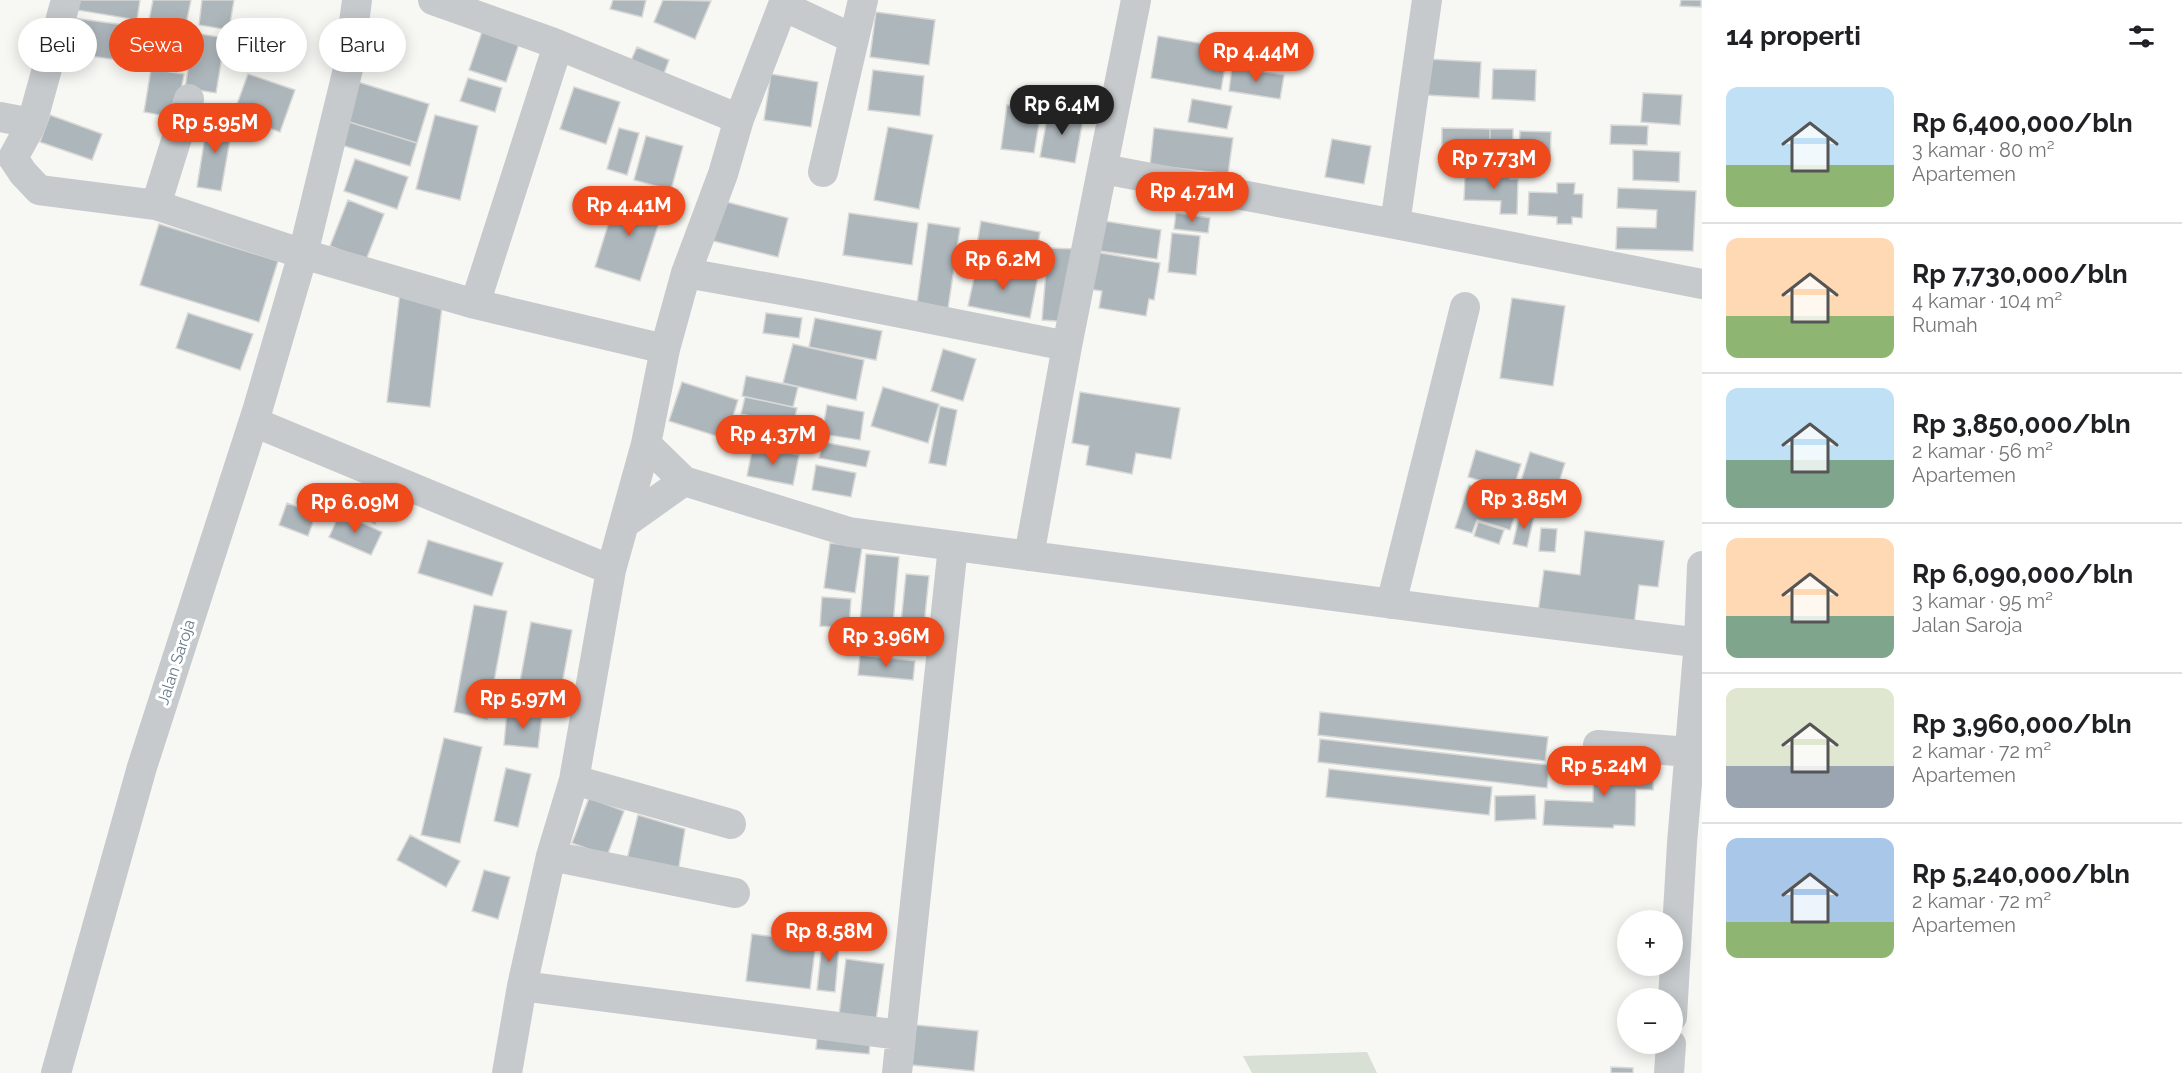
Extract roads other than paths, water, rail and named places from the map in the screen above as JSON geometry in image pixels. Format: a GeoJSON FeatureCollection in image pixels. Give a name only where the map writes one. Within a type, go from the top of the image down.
{"type":"FeatureCollection","features":[{"type":"Feature","properties":{"kind":"street"},"geometry":{"type":"LineString","coordinates":[[66,0],[32,123],[14,158],[23,173],[39,190],[156,205],[303,254],[475,304],[665,349]]}},
{"type":"Feature","properties":{"kind":"street","name":"Jalan Saroja"},"geometry":{"type":"LineString","coordinates":[[56,1073],[142,767],[254,422],[303,254],[348,69],[357,0]]}},
{"type":"Feature","properties":{"kind":"street"},"geometry":{"type":"LineString","coordinates":[[433,0],[558,45],[739,119]]}},
{"type":"Feature","properties":{"kind":"street"},"geometry":{"type":"LineString","coordinates":[[823,172],[863,0]]}},
{"type":"Feature","properties":{"kind":"street"},"geometry":{"type":"LineString","coordinates":[[1029,556],[1067,346],[1136,0]]}},
{"type":"Feature","properties":{"kind":"street"},"geometry":{"type":"LineString","coordinates":[[1395,224],[1427,0]]}},
{"type":"Feature","properties":{"kind":"street"},"geometry":{"type":"LineString","coordinates":[[507,1073],[522,986],[551,856],[574,780],[611,570],[646,444],[665,349],[686,273],[723,174],[739,119],[784,3],[854,39]]}},
{"type":"Feature","properties":{"kind":"street"},"geometry":{"type":"LineString","coordinates":[[475,304],[558,45]]}},
{"type":"Feature","properties":{"kind":"street"},"geometry":{"type":"LineString","coordinates":[[156,205],[189,99]]}},
{"type":"Feature","properties":{"kind":"street"},"geometry":{"type":"LineString","coordinates":[[0,117],[32,123]]}},
{"type":"Feature","properties":{"kind":"street"},"geometry":{"type":"LineString","coordinates":[[1103,169],[1702,284]]}},
{"type":"Feature","properties":{"kind":"street"},"geometry":{"type":"LineString","coordinates":[[686,273],[1067,346]]}},
{"type":"Feature","properties":{"kind":"street"},"geometry":{"type":"LineString","coordinates":[[1391,604],[1465,307]]}},
{"type":"Feature","properties":{"kind":"street"},"geometry":{"type":"LineString","coordinates":[[254,422],[611,570]]}},
{"type":"Feature","properties":{"kind":"street"},"geometry":{"type":"LineString","coordinates":[[646,444],[684,481],[849,532],[1391,604],[1700,642]]}},
{"type":"Feature","properties":{"kind":"street"},"geometry":{"type":"LineString","coordinates":[[625,523],[684,481]]}},
{"type":"Feature","properties":{"kind":"street"},"geometry":{"type":"LineString","coordinates":[[897,1073],[953,546]]}},
{"type":"Feature","properties":{"kind":"street"},"geometry":{"type":"LineString","coordinates":[[1674,988],[1682,843],[1700,642],[1702,566]]}},
{"type":"Feature","properties":{"kind":"street"},"geometry":{"type":"LineString","coordinates":[[1598,745],[1690,752]]}},
{"type":"Feature","properties":{"kind":"street"},"geometry":{"type":"LineString","coordinates":[[574,780],[730,824]]}},
{"type":"Feature","properties":{"kind":"street"},"geometry":{"type":"LineString","coordinates":[[551,856],[735,893]]}},
{"type":"Feature","properties":{"kind":"street"},"geometry":{"type":"LineString","coordinates":[[522,986],[900,1035]]}},
{"type":"Feature","properties":{"kind":"street"},"geometry":{"type":"LineString","coordinates":[[1669,1073],[1670,1054]]}}]}
